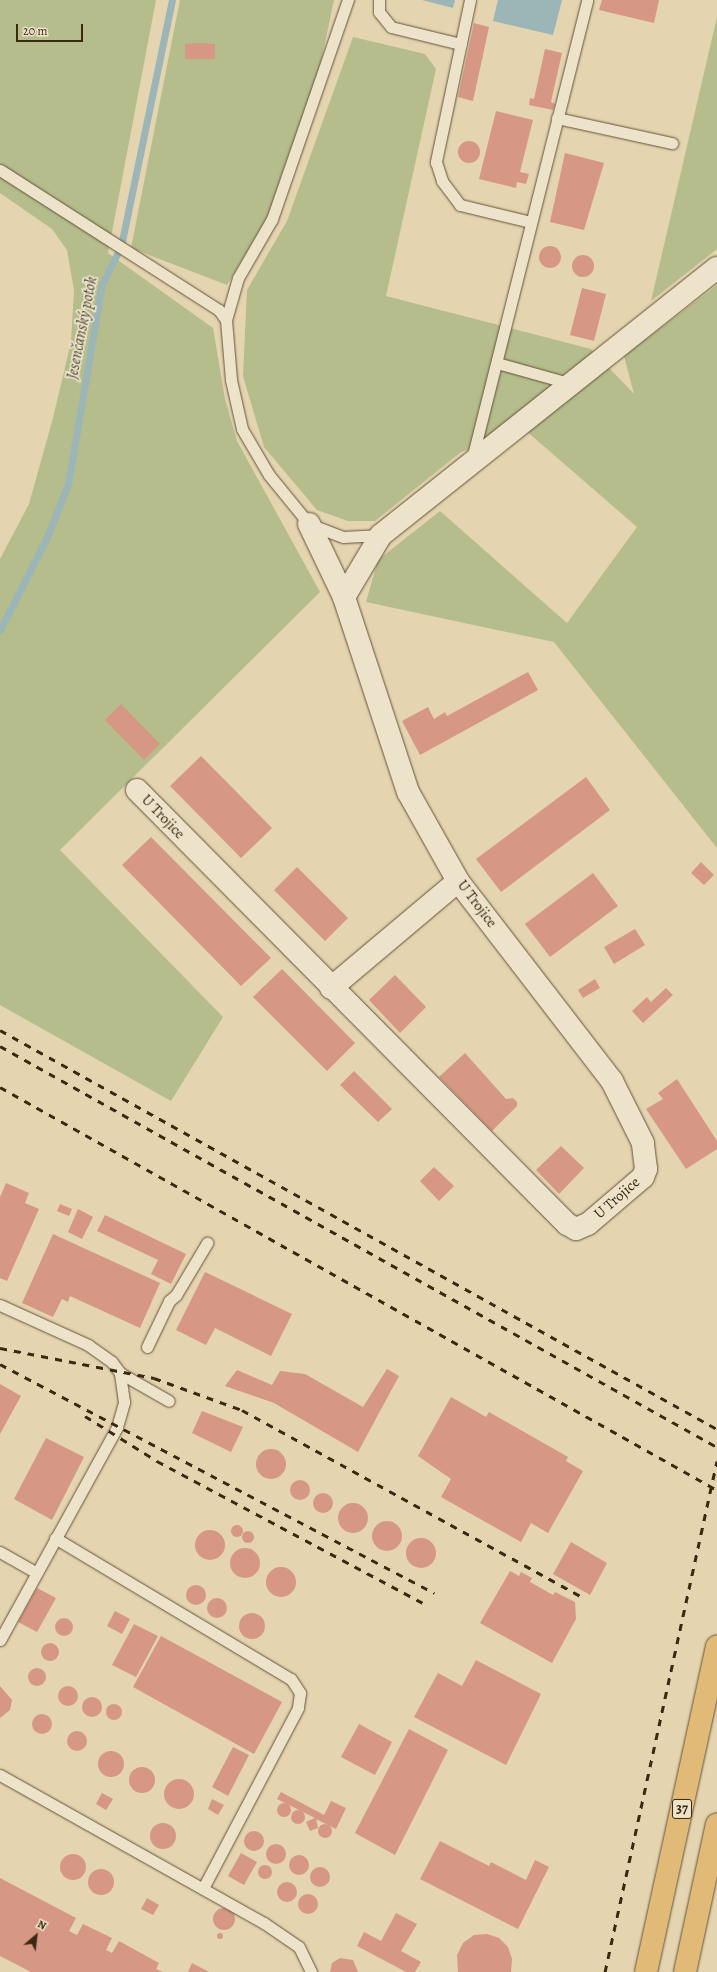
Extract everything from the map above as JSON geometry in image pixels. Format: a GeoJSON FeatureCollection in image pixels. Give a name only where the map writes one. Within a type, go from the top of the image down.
{"type":"FeatureCollection","features":[{"type":"Feature","properties":{"kind":"main road","name":"37"},"geometry":{"type":"LineString","coordinates":[[646,1972],[717,1647]]}},
{"type":"Feature","properties":{"kind":"main road"},"geometry":{"type":"LineString","coordinates":[[685,1972],[717,1824]]}},
{"type":"Feature","properties":{"kind":"street"},"geometry":{"type":"LineString","coordinates":[[344,597],[381,535],[470,466],[717,268]]}},
{"type":"Feature","properties":{"kind":"street","name":"U Trojice"},"geometry":{"type":"LineString","coordinates":[[137,790],[331,988],[573,1228],[588,1224],[635,1186],[646,1169],[646,1156],[615,1087],[458,881],[408,792],[344,597],[309,524]]}},
{"type":"Feature","properties":{"kind":"street"},"geometry":{"type":"LineString","coordinates":[[331,988],[458,881]]}},
{"type":"Feature","properties":{"kind":"lane"},"geometry":{"type":"LineString","coordinates":[[348,0],[272,219],[238,278],[226,320],[231,380],[242,429],[269,475],[309,524],[343,537],[381,535]]}},
{"type":"Feature","properties":{"kind":"lane"},"geometry":{"type":"LineString","coordinates":[[379,0],[379,12],[391,27],[461,44]]}},
{"type":"Feature","properties":{"kind":"lane"},"geometry":{"type":"LineString","coordinates":[[470,0],[436,162],[442,181],[460,205],[531,222]]}},
{"type":"Feature","properties":{"kind":"lane"},"geometry":{"type":"LineString","coordinates":[[470,466],[587,0]]}},
{"type":"Feature","properties":{"kind":"lane"},"geometry":{"type":"LineString","coordinates":[[557,118],[672,143]]}},
{"type":"Feature","properties":{"kind":"lane"},"geometry":{"type":"LineString","coordinates":[[0,170],[108,239],[128,254],[212,304],[226,320]]}},
{"type":"Feature","properties":{"kind":"lane"},"geometry":{"type":"LineString","coordinates":[[497,363],[573,384]]}},
{"type":"Feature","properties":{"kind":"lane"},"geometry":{"type":"LineString","coordinates":[[147,1347],[169,1300],[176,1295],[207,1243]]}},
{"type":"Feature","properties":{"kind":"lane"},"geometry":{"type":"LineString","coordinates":[[0,1305],[88,1345],[112,1362],[120,1373],[125,1393],[122,1415],[35,1572],[0,1640]]}},
{"type":"Feature","properties":{"kind":"lane"},"geometry":{"type":"LineString","coordinates":[[120,1373],[169,1401]]}},
{"type":"Feature","properties":{"kind":"lane"},"geometry":{"type":"LineString","coordinates":[[55,1538],[291,1679],[300,1693],[298,1708],[203,1888]]}},
{"type":"Feature","properties":{"kind":"lane"},"geometry":{"type":"LineString","coordinates":[[0,1552],[35,1572]]}},
{"type":"Feature","properties":{"kind":"lane"},"geometry":{"type":"LineString","coordinates":[[0,1775],[203,1888],[299,1947],[311,1972]]}},
{"type":"Feature","properties":{"kind":"green space"},"geometry":{"type":"Polygon","coordinates":[[[0,0],[156,0],[108,253],[213,328],[225,399],[237,441],[320,592],[60,850],[223,1017],[171,1101],[0,1005],[0,559],[29,504],[53,418],[71,342],[74,290],[67,250],[52,229],[0,193],[0,0]]]}},
{"type":"Feature","properties":{"kind":"green space"},"geometry":{"type":"Polygon","coordinates":[[[180,0],[334,0],[321,62],[271,213],[227,285],[131,248],[180,0]]]}},
{"type":"Feature","properties":{"kind":"green space"},"geometry":{"type":"Polygon","coordinates":[[[717,17],[717,249],[651,301],[717,17]]]}},
{"type":"Feature","properties":{"kind":"green space"},"geometry":{"type":"Polygon","coordinates":[[[353,37],[425,54],[436,69],[386,296],[591,349],[634,394],[624,356],[717,285],[717,848],[554,642],[366,602],[378,560],[440,511],[567,623],[637,527],[524,429],[461,452],[375,521],[348,521],[317,510],[264,447],[243,376],[247,290],[287,221],[353,37]]]}},
{"type":"Feature","properties":{"kind":"water"},"geometry":{"type":"Polygon","coordinates":[[[422,0],[455,0],[453,8],[422,0]]]}},
{"type":"Feature","properties":{"kind":"water"},"geometry":{"type":"Polygon","coordinates":[[[498,0],[562,0],[553,35],[493,21],[498,0]]]}},
{"type":"Feature","properties":{"kind":"building"},"geometry":{"type":"Polygon","coordinates":[[[602,0],[659,0],[654,23],[599,10],[602,0]]]}},
{"type":"Feature","properties":{"kind":"building"},"geometry":{"type":"Polygon","coordinates":[[[474,23],[489,27],[473,101],[458,97],[474,23]]]}},
{"type":"Feature","properties":{"kind":"building"},"geometry":{"type":"Polygon","coordinates":[[[185,44],[215,44],[215,59],[185,59],[185,44]]]}},
{"type":"Feature","properties":{"kind":"building"},"geometry":{"type":"Polygon","coordinates":[[[545,49],[562,53],[551,102],[555,104],[553,110],[529,105],[530,98],[534,99],[545,49]]]}},
{"type":"Feature","properties":{"kind":"building"},"geometry":{"type":"Polygon","coordinates":[[[496,111],[533,120],[520,172],[529,174],[526,184],[517,182],[516,188],[479,179],[496,111]]]}},
{"type":"Feature","properties":{"kind":"building"},"geometry":{"type":"Polygon","coordinates":[[[469,141],[477,144],[480,152],[477,160],[469,163],[461,160],[458,152],[461,144],[469,141]]]}},
{"type":"Feature","properties":{"kind":"building"},"geometry":{"type":"Polygon","coordinates":[[[565,153],[604,163],[584,230],[550,222],[565,153]]]}},
{"type":"Feature","properties":{"kind":"building"},"geometry":{"type":"Polygon","coordinates":[[[550,246],[558,249],[561,257],[558,265],[550,268],[542,265],[539,257],[542,249],[550,246]]]}},
{"type":"Feature","properties":{"kind":"building"},"geometry":{"type":"Polygon","coordinates":[[[583,255],[591,258],[594,266],[591,274],[583,277],[575,274],[572,266],[575,258],[583,255]]]}},
{"type":"Feature","properties":{"kind":"building"},"geometry":{"type":"Polygon","coordinates":[[[582,288],[606,294],[594,341],[570,335],[582,288]]]}},
{"type":"Feature","properties":{"kind":"building"},"geometry":{"type":"Polygon","coordinates":[[[528,672],[538,690],[420,755],[402,721],[428,707],[434,719],[445,712],[447,716],[528,672]]]}},
{"type":"Feature","properties":{"kind":"building"},"geometry":{"type":"Polygon","coordinates":[[[121,704],[160,744],[144,760],[105,720],[121,704]]]}},
{"type":"Feature","properties":{"kind":"building"},"geometry":{"type":"Polygon","coordinates":[[[201,756],[272,828],[241,858],[170,786],[201,756]]]}},
{"type":"Feature","properties":{"kind":"building"},"geometry":{"type":"Polygon","coordinates":[[[586,777],[610,810],[501,892],[476,859],[586,777]]]}},
{"type":"Feature","properties":{"kind":"building"},"geometry":{"type":"Polygon","coordinates":[[[151,837],[271,958],[241,986],[122,865],[151,837]]]}},
{"type":"Feature","properties":{"kind":"building"},"geometry":{"type":"Polygon","coordinates":[[[701,862],[714,875],[704,885],[691,873],[701,862]]]}},
{"type":"Feature","properties":{"kind":"building"},"geometry":{"type":"Polygon","coordinates":[[[297,867],[348,918],[325,941],[274,890],[297,867]]]}},
{"type":"Feature","properties":{"kind":"building"},"geometry":{"type":"Polygon","coordinates":[[[593,873],[618,906],[550,957],[525,924],[593,873]]]}},
{"type":"Feature","properties":{"kind":"building"},"geometry":{"type":"Polygon","coordinates":[[[635,929],[645,945],[614,964],[604,947],[635,929]]]}},
{"type":"Feature","properties":{"kind":"building"},"geometry":{"type":"Polygon","coordinates":[[[282,969],[355,1043],[327,1071],[253,997],[282,969]]]}},
{"type":"Feature","properties":{"kind":"building"},"geometry":{"type":"Polygon","coordinates":[[[395,975],[426,1007],[400,1033],[369,1000],[395,975]]]}},
{"type":"Feature","properties":{"kind":"building"},"geometry":{"type":"Polygon","coordinates":[[[595,979],[600,988],[583,998],[578,990],[595,979]]]}},
{"type":"Feature","properties":{"kind":"building"},"geometry":{"type":"Polygon","coordinates":[[[666,988],[673,995],[643,1023],[632,1011],[647,997],[651,1002],[666,988]]]}},
{"type":"Feature","properties":{"kind":"building"},"geometry":{"type":"Polygon","coordinates":[[[465,1053],[506,1099],[513,1098],[517,1102],[517,1106],[492,1131],[439,1077],[465,1053]]]}},
{"type":"Feature","properties":{"kind":"building"},"geometry":{"type":"Polygon","coordinates":[[[354,1071],[392,1109],[378,1122],[340,1085],[354,1071]]]}},
{"type":"Feature","properties":{"kind":"building"},"geometry":{"type":"Polygon","coordinates":[[[677,1079],[717,1141],[717,1149],[686,1169],[646,1109],[663,1099],[658,1093],[677,1079]]]}},
{"type":"Feature","properties":{"kind":"building"},"geometry":{"type":"Polygon","coordinates":[[[561,1146],[584,1168],[559,1194],[536,1170],[561,1146]]]}},
{"type":"Feature","properties":{"kind":"building"},"geometry":{"type":"Polygon","coordinates":[[[434,1167],[454,1186],[439,1201],[420,1181],[434,1167]]]}},
{"type":"Feature","properties":{"kind":"building"},"geometry":{"type":"Polygon","coordinates":[[[6,1183],[29,1193],[25,1203],[39,1209],[7,1281],[0,1278],[0,1197],[6,1183]]]}},
{"type":"Feature","properties":{"kind":"building"},"geometry":{"type":"Polygon","coordinates":[[[60,1204],[72,1209],[69,1216],[57,1211],[60,1204]]]}},
{"type":"Feature","properties":{"kind":"building"},"geometry":{"type":"Polygon","coordinates":[[[78,1209],[93,1217],[82,1239],[68,1232],[78,1209]]]}},
{"type":"Feature","properties":{"kind":"building"},"geometry":{"type":"Polygon","coordinates":[[[105,1215],[186,1254],[171,1284],[151,1274],[158,1260],[97,1231],[105,1215]]]}},
{"type":"Feature","properties":{"kind":"building"},"geometry":{"type":"Polygon","coordinates":[[[53,1234],[160,1283],[140,1328],[70,1296],[68,1302],[62,1299],[53,1317],[22,1303],[53,1234]]]}},
{"type":"Feature","properties":{"kind":"building"},"geometry":{"type":"Polygon","coordinates":[[[205,1272],[292,1314],[271,1356],[215,1328],[206,1345],[176,1330],[205,1272]]]}},
{"type":"Feature","properties":{"kind":"building"},"geometry":{"type":"Polygon","coordinates":[[[387,1369],[399,1376],[358,1452],[274,1403],[225,1386],[237,1370],[272,1385],[280,1371],[305,1374],[363,1407],[387,1369]]]}},
{"type":"Feature","properties":{"kind":"building"},"geometry":{"type":"Polygon","coordinates":[[[0,1384],[21,1396],[0,1434],[0,1384]]]}},
{"type":"Feature","properties":{"kind":"building"},"geometry":{"type":"Polygon","coordinates":[[[451,1397],[486,1417],[489,1412],[568,1457],[566,1461],[583,1471],[548,1533],[531,1523],[521,1542],[441,1497],[451,1479],[418,1456],[451,1397]]]}},
{"type":"Feature","properties":{"kind":"building"},"geometry":{"type":"Polygon","coordinates":[[[202,1411],[243,1427],[231,1452],[192,1433],[202,1411]]]}},
{"type":"Feature","properties":{"kind":"building"},"geometry":{"type":"Polygon","coordinates":[[[46,1438],[84,1457],[52,1520],[14,1499],[46,1438]]]}},
{"type":"Feature","properties":{"kind":"building"},"geometry":{"type":"Polygon","coordinates":[[[271,1449],[282,1453],[286,1464],[282,1475],[271,1479],[260,1475],[256,1464],[260,1453],[271,1449]]]}},
{"type":"Feature","properties":{"kind":"building"},"geometry":{"type":"Polygon","coordinates":[[[300,1480],[307,1483],[310,1490],[307,1497],[300,1500],[293,1497],[290,1490],[293,1483],[300,1480]]]}},
{"type":"Feature","properties":{"kind":"building"},"geometry":{"type":"Polygon","coordinates":[[[323,1493],[330,1496],[333,1503],[330,1510],[323,1513],[316,1510],[313,1503],[316,1496],[323,1493]]]}},
{"type":"Feature","properties":{"kind":"building"},"geometry":{"type":"Polygon","coordinates":[[[353,1503],[364,1507],[368,1518],[364,1529],[353,1533],[342,1529],[338,1518],[342,1507],[353,1503]]]}},
{"type":"Feature","properties":{"kind":"building"},"geometry":{"type":"Polygon","coordinates":[[[387,1521],[398,1525],[402,1536],[398,1547],[387,1551],[376,1547],[372,1536],[376,1525],[387,1521]]]}},
{"type":"Feature","properties":{"kind":"building"},"geometry":{"type":"Polygon","coordinates":[[[237,1525],[241,1527],[243,1531],[241,1535],[237,1537],[233,1535],[231,1531],[233,1527],[237,1525]]]}},
{"type":"Feature","properties":{"kind":"building"},"geometry":{"type":"Polygon","coordinates":[[[210,1530],[221,1534],[225,1545],[221,1556],[210,1560],[199,1556],[195,1545],[199,1534],[210,1530]]]}},
{"type":"Feature","properties":{"kind":"building"},"geometry":{"type":"Polygon","coordinates":[[[248,1531],[252,1533],[254,1537],[252,1541],[248,1543],[244,1541],[242,1537],[244,1533],[248,1531]]]}},
{"type":"Feature","properties":{"kind":"building"},"geometry":{"type":"Polygon","coordinates":[[[421,1538],[432,1542],[436,1553],[432,1564],[421,1568],[410,1564],[406,1553],[410,1542],[421,1538]]]}},
{"type":"Feature","properties":{"kind":"building"},"geometry":{"type":"Polygon","coordinates":[[[571,1542],[607,1563],[590,1595],[553,1574],[571,1542]]]}},
{"type":"Feature","properties":{"kind":"building"},"geometry":{"type":"Polygon","coordinates":[[[245,1548],[256,1552],[260,1563],[256,1574],[245,1578],[234,1574],[230,1563],[234,1552],[245,1548]]]}},
{"type":"Feature","properties":{"kind":"building"},"geometry":{"type":"Polygon","coordinates":[[[281,1567],[292,1571],[296,1582],[292,1593],[281,1597],[270,1593],[266,1582],[270,1571],[281,1567]]]}},
{"type":"Feature","properties":{"kind":"building"},"geometry":{"type":"Polygon","coordinates":[[[510,1571],[519,1576],[521,1572],[532,1578],[530,1582],[553,1595],[555,1592],[575,1602],[576,1619],[552,1663],[480,1623],[510,1571]]]}},
{"type":"Feature","properties":{"kind":"building"},"geometry":{"type":"Polygon","coordinates":[[[196,1585],[203,1588],[206,1595],[203,1602],[196,1605],[189,1602],[186,1595],[189,1588],[196,1585]]]}},
{"type":"Feature","properties":{"kind":"building"},"geometry":{"type":"Polygon","coordinates":[[[37,1588],[56,1598],[37,1632],[18,1622],[37,1588]]]}},
{"type":"Feature","properties":{"kind":"building"},"geometry":{"type":"Polygon","coordinates":[[[217,1598],[224,1601],[227,1608],[224,1615],[217,1618],[210,1615],[207,1608],[210,1601],[217,1598]]]}},
{"type":"Feature","properties":{"kind":"building"},"geometry":{"type":"Polygon","coordinates":[[[115,1611],[130,1619],[122,1634],[107,1626],[115,1611]]]}},
{"type":"Feature","properties":{"kind":"building"},"geometry":{"type":"Polygon","coordinates":[[[252,1613],[261,1617],[265,1626],[261,1635],[252,1639],[243,1635],[239,1626],[243,1617],[252,1613]]]}},
{"type":"Feature","properties":{"kind":"building"},"geometry":{"type":"Polygon","coordinates":[[[60,1618],[68,1618],[73,1623],[71,1634],[68,1636],[60,1636],[55,1631],[55,1623],[60,1618]]]}},
{"type":"Feature","properties":{"kind":"building"},"geometry":{"type":"Polygon","coordinates":[[[134,1624],[158,1636],[136,1677],[112,1665],[134,1624]]]}},
{"type":"Feature","properties":{"kind":"building"},"geometry":{"type":"Polygon","coordinates":[[[161,1636],[282,1702],[254,1754],[133,1687],[161,1636]]]}},
{"type":"Feature","properties":{"kind":"building"},"geometry":{"type":"Polygon","coordinates":[[[46,1643],[54,1643],[59,1648],[57,1659],[54,1661],[46,1661],[41,1656],[41,1648],[46,1643]]]}},
{"type":"Feature","properties":{"kind":"building"},"geometry":{"type":"Polygon","coordinates":[[[476,1660],[541,1694],[506,1765],[414,1717],[438,1673],[462,1686],[476,1660]]]}},
{"type":"Feature","properties":{"kind":"building"},"geometry":{"type":"Polygon","coordinates":[[[33,1668],[41,1668],[46,1673],[44,1684],[41,1686],[33,1686],[28,1681],[28,1673],[33,1668]]]}},
{"type":"Feature","properties":{"kind":"building"},"geometry":{"type":"Polygon","coordinates":[[[0,1686],[12,1700],[10,1710],[0,1718],[0,1686]]]}},
{"type":"Feature","properties":{"kind":"building"},"geometry":{"type":"Polygon","coordinates":[[[68,1686],[75,1689],[78,1696],[75,1703],[68,1706],[61,1703],[58,1696],[61,1689],[68,1686]]]}},
{"type":"Feature","properties":{"kind":"building"},"geometry":{"type":"Polygon","coordinates":[[[92,1697],[99,1700],[102,1707],[99,1714],[92,1717],[85,1714],[82,1707],[85,1700],[92,1697]]]}},
{"type":"Feature","properties":{"kind":"building"},"geometry":{"type":"Polygon","coordinates":[[[114,1704],[120,1706],[122,1712],[120,1718],[114,1720],[108,1718],[106,1712],[108,1706],[114,1704]]]}},
{"type":"Feature","properties":{"kind":"building"},"geometry":{"type":"Polygon","coordinates":[[[42,1714],[49,1717],[52,1724],[49,1731],[42,1734],[35,1731],[32,1724],[35,1717],[42,1714]]]}},
{"type":"Feature","properties":{"kind":"building"},"geometry":{"type":"Polygon","coordinates":[[[359,1724],[392,1742],[375,1775],[341,1757],[359,1724]]]}},
{"type":"Feature","properties":{"kind":"building"},"geometry":{"type":"Polygon","coordinates":[[[409,1729],[448,1750],[395,1855],[355,1833],[409,1729]]]}},
{"type":"Feature","properties":{"kind":"building"},"geometry":{"type":"Polygon","coordinates":[[[77,1731],[84,1734],[87,1741],[84,1748],[77,1751],[70,1748],[67,1741],[70,1734],[77,1731]]]}},
{"type":"Feature","properties":{"kind":"building"},"geometry":{"type":"Polygon","coordinates":[[[233,1747],[249,1755],[228,1796],[212,1787],[233,1747]]]}},
{"type":"Feature","properties":{"kind":"building"},"geometry":{"type":"Polygon","coordinates":[[[111,1751],[120,1755],[124,1764],[120,1773],[111,1777],[102,1773],[98,1764],[102,1755],[111,1751]]]}},
{"type":"Feature","properties":{"kind":"building"},"geometry":{"type":"Polygon","coordinates":[[[142,1767],[151,1771],[155,1780],[151,1789],[142,1793],[133,1789],[129,1780],[133,1771],[142,1767]]]}},
{"type":"Feature","properties":{"kind":"building"},"geometry":{"type":"Polygon","coordinates":[[[179,1779],[190,1783],[194,1794],[190,1805],[179,1809],[168,1805],[164,1794],[168,1783],[179,1779]]]}},
{"type":"Feature","properties":{"kind":"building"},"geometry":{"type":"Polygon","coordinates":[[[281,1792],[324,1815],[331,1801],[346,1808],[336,1829],[316,1819],[318,1828],[310,1831],[306,1822],[315,1818],[277,1799],[281,1792]]]}},
{"type":"Feature","properties":{"kind":"building"},"geometry":{"type":"Polygon","coordinates":[[[102,1793],[113,1799],[106,1810],[96,1804],[102,1793]]]}},
{"type":"Feature","properties":{"kind":"building"},"geometry":{"type":"Polygon","coordinates":[[[212,1799],[224,1805],[218,1815],[208,1809],[212,1799]]]}},
{"type":"Feature","properties":{"kind":"building"},"geometry":{"type":"Polygon","coordinates":[[[284,1803],[289,1805],[291,1810],[289,1815],[284,1817],[279,1815],[277,1810],[279,1805],[284,1803]]]}},
{"type":"Feature","properties":{"kind":"building"},"geometry":{"type":"Polygon","coordinates":[[[298,1810],[303,1812],[305,1817],[303,1822],[298,1824],[293,1822],[291,1817],[293,1812],[298,1810]]]}},
{"type":"Feature","properties":{"kind":"building"},"geometry":{"type":"Polygon","coordinates":[[[163,1823],[173,1826],[176,1836],[173,1846],[163,1849],[153,1846],[150,1836],[153,1826],[163,1823]]]}},
{"type":"Feature","properties":{"kind":"building"},"geometry":{"type":"Polygon","coordinates":[[[325,1824],[330,1826],[332,1831],[330,1836],[325,1838],[320,1836],[318,1831],[320,1826],[325,1824]]]}},
{"type":"Feature","properties":{"kind":"building"},"geometry":{"type":"Polygon","coordinates":[[[254,1831],[261,1834],[264,1841],[261,1848],[254,1851],[247,1848],[244,1841],[247,1834],[254,1831]]]}},
{"type":"Feature","properties":{"kind":"building"},"geometry":{"type":"Polygon","coordinates":[[[440,1841],[489,1866],[491,1862],[526,1880],[535,1860],[549,1867],[518,1929],[420,1879],[440,1841]]]}},
{"type":"Feature","properties":{"kind":"building"},"geometry":{"type":"Polygon","coordinates":[[[276,1844],[283,1847],[286,1854],[283,1861],[276,1864],[269,1861],[266,1854],[269,1847],[276,1844]]]}},
{"type":"Feature","properties":{"kind":"building"},"geometry":{"type":"Polygon","coordinates":[[[241,1853],[257,1862],[244,1885],[228,1876],[241,1853]]]}},
{"type":"Feature","properties":{"kind":"building"},"geometry":{"type":"Polygon","coordinates":[[[73,1854],[82,1858],[86,1867],[82,1876],[73,1880],[64,1876],[60,1867],[64,1858],[73,1854]]]}},
{"type":"Feature","properties":{"kind":"building"},"geometry":{"type":"Polygon","coordinates":[[[299,1855],[306,1858],[309,1865],[306,1872],[299,1875],[292,1872],[289,1865],[292,1858],[299,1855]]]}},
{"type":"Feature","properties":{"kind":"building"},"geometry":{"type":"Polygon","coordinates":[[[265,1865],[270,1867],[272,1872],[270,1877],[265,1879],[260,1877],[258,1872],[260,1867],[265,1865]]]}},
{"type":"Feature","properties":{"kind":"building"},"geometry":{"type":"Polygon","coordinates":[[[320,1867],[327,1870],[330,1877],[327,1884],[320,1887],[313,1884],[310,1877],[313,1870],[320,1867]]]}},
{"type":"Feature","properties":{"kind":"building"},"geometry":{"type":"Polygon","coordinates":[[[101,1869],[110,1873],[114,1882],[110,1891],[101,1895],[92,1891],[88,1882],[92,1873],[101,1869]]]}},
{"type":"Feature","properties":{"kind":"building"},"geometry":{"type":"Polygon","coordinates":[[[0,1878],[76,1918],[69,1931],[77,1935],[83,1924],[112,1938],[106,1950],[112,1953],[119,1941],[159,1963],[156,1969],[163,1972],[31,1972],[0,1956],[0,1878]]]}},
{"type":"Feature","properties":{"kind":"building"},"geometry":{"type":"Polygon","coordinates":[[[287,1882],[294,1885],[297,1892],[294,1899],[287,1902],[280,1899],[277,1892],[280,1885],[287,1882]]]}},
{"type":"Feature","properties":{"kind":"building"},"geometry":{"type":"Polygon","coordinates":[[[308,1894],[315,1897],[318,1904],[315,1911],[308,1914],[301,1911],[298,1904],[301,1897],[308,1894]]]}},
{"type":"Feature","properties":{"kind":"building"},"geometry":{"type":"Polygon","coordinates":[[[147,1898],[159,1905],[153,1915],[141,1909],[147,1898]]]}},
{"type":"Feature","properties":{"kind":"building"},"geometry":{"type":"Polygon","coordinates":[[[224,1908],[228,1909],[234,1915],[234,1923],[228,1929],[224,1930],[220,1929],[214,1923],[213,1919],[214,1915],[220,1909],[224,1908]]]}},
{"type":"Feature","properties":{"kind":"building"},"geometry":{"type":"Polygon","coordinates":[[[396,1913],[417,1924],[401,1951],[421,1962],[415,1972],[406,1972],[357,1946],[364,1932],[381,1941],[396,1913]]]}},
{"type":"Feature","properties":{"kind":"building"},"geometry":{"type":"Polygon","coordinates":[[[220,1933],[223,1936],[220,1939],[217,1936],[220,1933]]]}},
{"type":"Feature","properties":{"kind":"building"},"geometry":{"type":"Polygon","coordinates":[[[487,1934],[499,1938],[508,1947],[512,1959],[511,1972],[458,1972],[457,1955],[463,1943],[474,1935],[487,1934]]]}},
{"type":"Feature","properties":{"kind":"building"},"geometry":{"type":"Polygon","coordinates":[[[340,1958],[353,1960],[358,1972],[330,1972],[332,1963],[340,1958]]]}},
{"type":"Feature","properties":{"kind":"building"},"geometry":{"type":"Polygon","coordinates":[[[192,1963],[209,1972],[188,1972],[192,1963]]]}},
{"type":"Feature","properties":{"kind":"waterway","name":"Jesenčanský potok"},"geometry":{"type":"LineString","coordinates":[[0,630],[47,537],[68,484],[102,284],[121,246],[172,0]]}},
{"type":"Feature","properties":{"kind":"railway"},"geometry":{"type":"LineString","coordinates":[[0,1030],[717,1429]]}},
{"type":"Feature","properties":{"kind":"railway"},"geometry":{"type":"LineString","coordinates":[[0,1046],[717,1447]]}},
{"type":"Feature","properties":{"kind":"railway"},"geometry":{"type":"LineString","coordinates":[[0,1087],[717,1490]]}},
{"type":"Feature","properties":{"kind":"railway"},"geometry":{"type":"LineString","coordinates":[[0,1348],[154,1378],[242,1410],[584,1598]]}},
{"type":"Feature","properties":{"kind":"railway"},"geometry":{"type":"LineString","coordinates":[[0,1364],[434,1593]]}},
{"type":"Feature","properties":{"kind":"railway"},"geometry":{"type":"LineString","coordinates":[[85,1416],[157,1461],[427,1605]]}},
{"type":"Feature","properties":{"kind":"railway"},"geometry":{"type":"LineString","coordinates":[[605,1972],[717,1461]]}}]}
